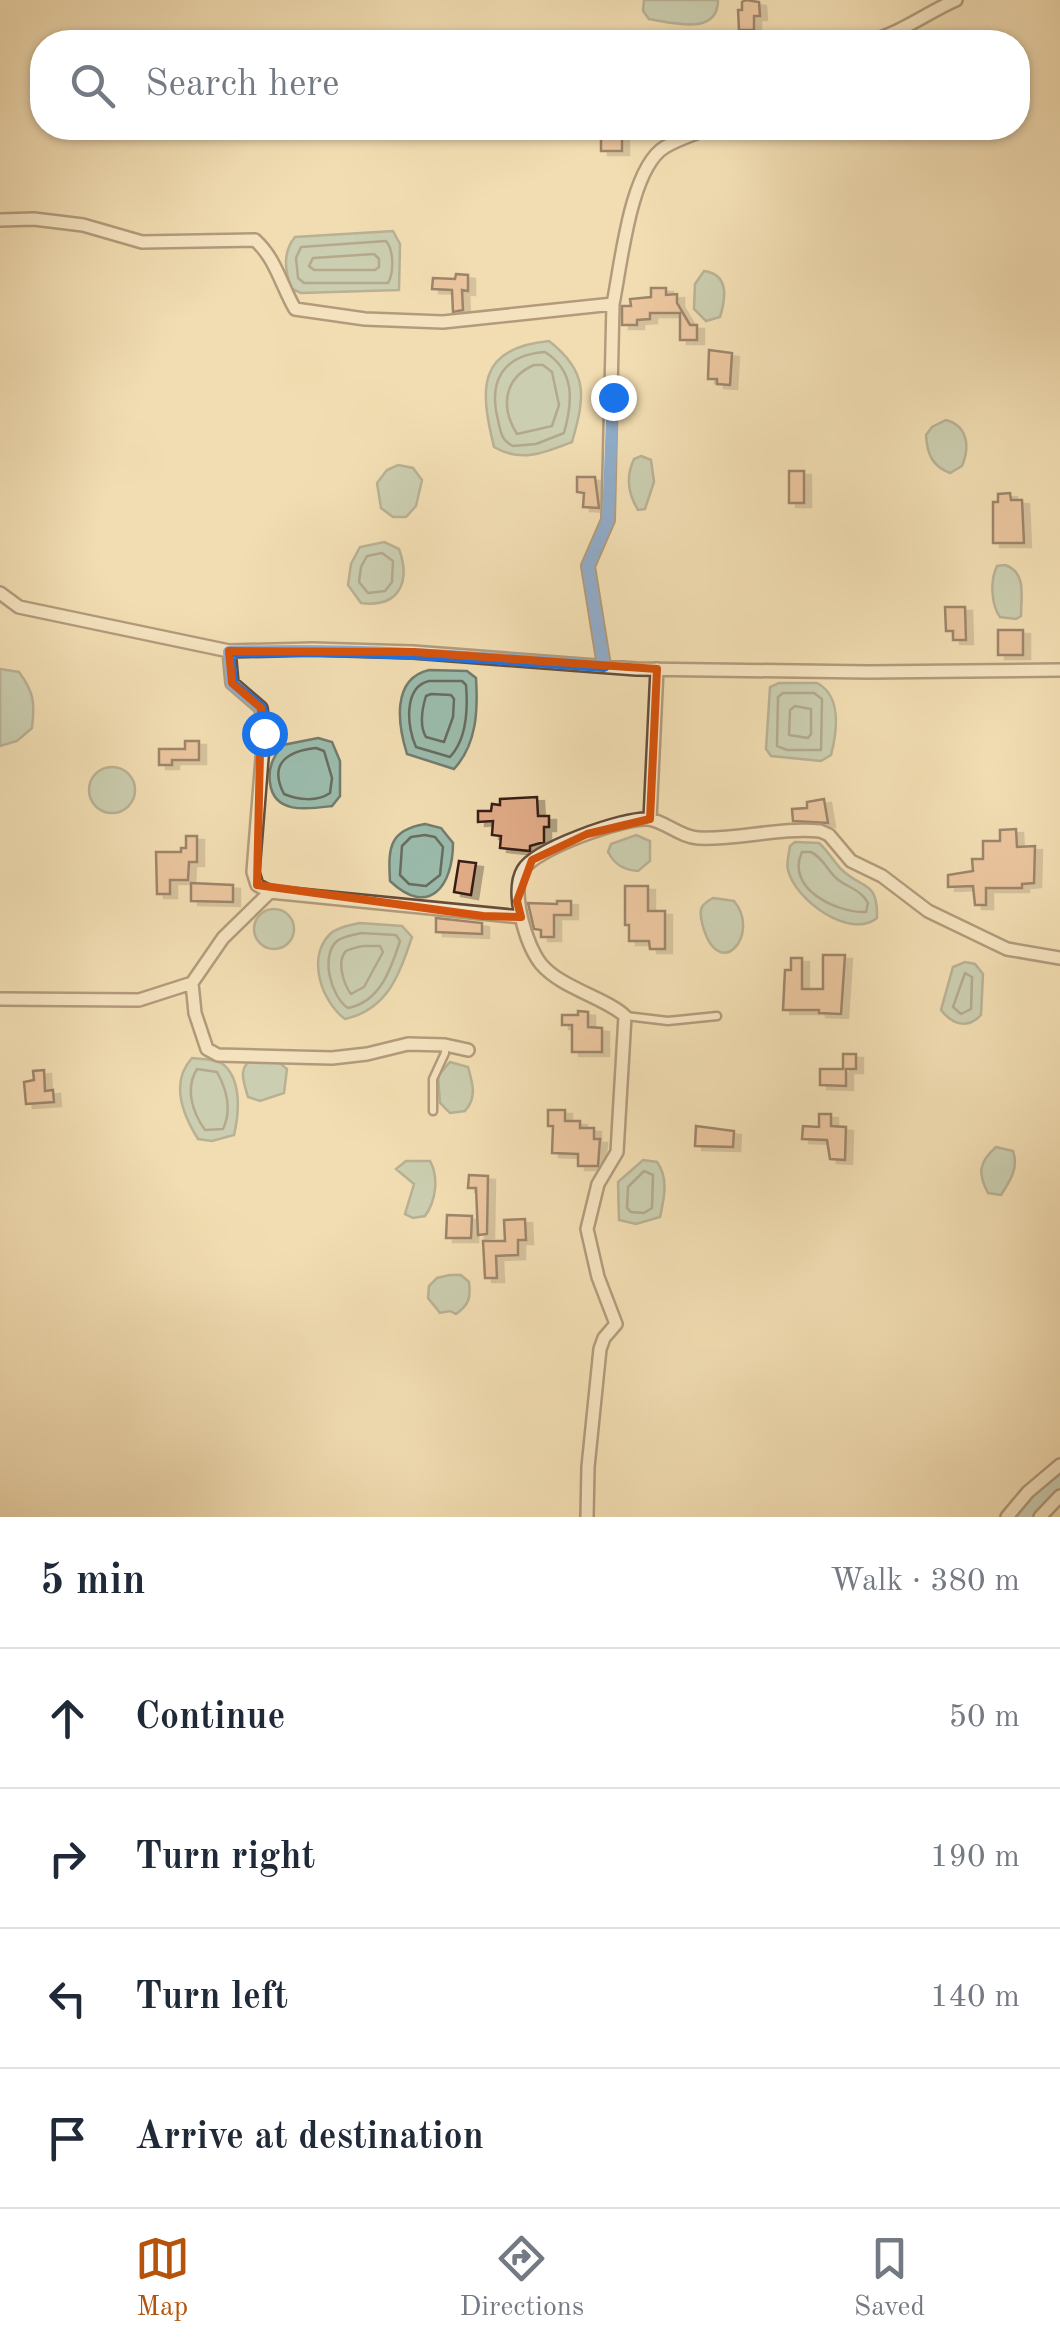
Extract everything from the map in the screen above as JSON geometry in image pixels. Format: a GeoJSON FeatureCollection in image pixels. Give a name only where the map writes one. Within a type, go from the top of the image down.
{"type":"FeatureCollection","features":[{"type":"Feature","properties":{"kind":"street"},"geometry":{"type":"LineString","coordinates":[[896,30],[956,0]]}},
{"type":"Feature","properties":{"kind":"street"},"geometry":{"type":"LineString","coordinates":[[604,666],[588,566],[608,520],[613,304],[636,198],[647,167],[662,148],[681,140]]}},
{"type":"Feature","properties":{"kind":"street"},"geometry":{"type":"LineString","coordinates":[[0,220],[34,218],[142,242],[256,240],[271,255],[282,287],[296,309],[443,322],[524,310],[613,304]]}},
{"type":"Feature","properties":{"kind":"street"},"geometry":{"type":"LineString","coordinates":[[0,593],[20,607],[229,652],[413,652],[657,670],[1060,670]]}},
{"type":"Feature","properties":{"kind":"street"},"geometry":{"type":"LineString","coordinates":[[229,652],[232,684],[261,708],[264,733],[253,872],[257,885],[270,892],[521,918]]}},
{"type":"Feature","properties":{"kind":"street"},"geometry":{"type":"LineString","coordinates":[[650,819],[657,670]]}},
{"type":"Feature","properties":{"kind":"street"},"geometry":{"type":"LineString","coordinates":[[587,1517],[600,1350],[616,1324],[598,1277],[587,1229],[598,1184],[617,1152],[624,1016],[568,985],[541,964],[517,901],[522,870],[532,860],[587,834],[650,819],[696,838],[820,831],[829,835],[851,862],[882,876],[928,911],[1007,949],[1060,958]]}},
{"type":"Feature","properties":{"kind":"street"},"geometry":{"type":"LineString","coordinates":[[0,999],[139,1000],[192,983],[223,938],[270,892]]}},
{"type":"Feature","properties":{"kind":"street"},"geometry":{"type":"LineString","coordinates":[[192,983],[195,1013],[207,1049],[218,1056],[332,1058],[408,1044],[468,1050]]}},
{"type":"Feature","properties":{"kind":"street"},"geometry":{"type":"LineString","coordinates":[[1006,1517],[1060,1465]]}},
{"type":"Feature","properties":{"kind":"street"},"geometry":{"type":"LineString","coordinates":[[1040,1517],[1060,1496]]}},
{"type":"Feature","properties":{"kind":"lane"},"geometry":{"type":"LineString","coordinates":[[624,1016],[668,1022],[717,1016]]}},
{"type":"Feature","properties":{"kind":"lane"},"geometry":{"type":"LineString","coordinates":[[432,1111],[432,1079],[445,1045]]}},
{"type":"Feature","properties":{"kind":"highlighted area"},"geometry":{"type":"Polygon","coordinates":[[[229,651],[413,652],[657,669],[650,819],[587,834],[532,860],[517,901],[521,917],[483,916],[257,885],[261,708],[232,683],[229,651]]]}},
{"type":"Feature","properties":{"kind":"water"},"geometry":{"type":"Polygon","coordinates":[[[644,0],[718,0],[711,19],[682,24],[649,19],[643,11],[644,0]]]}},
{"type":"Feature","properties":{"kind":"water"},"geometry":{"type":"Polygon","coordinates":[[[393,231],[400,244],[399,290],[301,293],[292,289],[286,262],[295,237],[393,231]]]}},
{"type":"Feature","properties":{"kind":"water"},"geometry":{"type":"Polygon","coordinates":[[[704,271],[718,277],[724,288],[720,317],[706,321],[694,309],[695,284],[704,271]]]}},
{"type":"Feature","properties":{"kind":"water"},"geometry":{"type":"Polygon","coordinates":[[[549,341],[571,364],[580,386],[580,412],[572,442],[533,455],[504,452],[494,447],[489,426],[489,375],[508,352],[549,341]]]}},
{"type":"Feature","properties":{"kind":"water"},"geometry":{"type":"Polygon","coordinates":[[[946,420],[963,432],[966,445],[962,466],[950,473],[932,458],[926,435],[946,420]]]}},
{"type":"Feature","properties":{"kind":"water"},"geometry":{"type":"Polygon","coordinates":[[[641,456],[651,460],[654,482],[645,509],[638,510],[629,478],[634,459],[641,456]]]}},
{"type":"Feature","properties":{"kind":"water"},"geometry":{"type":"Polygon","coordinates":[[[398,465],[413,468],[422,480],[416,506],[406,517],[393,517],[381,508],[377,483],[387,470],[398,465]]]}},
{"type":"Feature","properties":{"kind":"water"},"geometry":{"type":"Polygon","coordinates":[[[384,542],[399,549],[403,572],[399,590],[385,601],[361,603],[348,585],[351,564],[360,547],[384,542]]]}},
{"type":"Feature","properties":{"kind":"water"},"geometry":{"type":"Polygon","coordinates":[[[1005,565],[1020,579],[1021,616],[1016,619],[1000,617],[993,599],[997,566],[1005,565]]]}},
{"type":"Feature","properties":{"kind":"water"},"geometry":{"type":"Polygon","coordinates":[[[0,669],[19,672],[28,686],[33,712],[32,728],[17,741],[0,746],[0,669]]]}},
{"type":"Feature","properties":{"kind":"water"},"geometry":{"type":"Polygon","coordinates":[[[429,670],[467,671],[476,678],[472,738],[454,769],[407,754],[400,704],[408,683],[429,670]]]}},
{"type":"Feature","properties":{"kind":"water"},"geometry":{"type":"Polygon","coordinates":[[[779,683],[817,683],[831,696],[834,705],[836,726],[831,755],[821,761],[771,756],[766,749],[770,687],[779,683]]]}},
{"type":"Feature","properties":{"kind":"water"},"geometry":{"type":"Polygon","coordinates":[[[318,738],[332,742],[340,761],[340,796],[332,806],[285,805],[278,801],[270,783],[274,758],[283,745],[318,738]]]}},
{"type":"Feature","properties":{"kind":"water"},"geometry":{"type":"Polygon","coordinates":[[[112,767],[128,774],[135,790],[128,806],[112,813],[96,806],[89,790],[96,774],[112,767]]]}},
{"type":"Feature","properties":{"kind":"water"},"geometry":{"type":"Polygon","coordinates":[[[425,824],[441,828],[453,843],[452,858],[449,872],[436,892],[416,897],[390,881],[391,850],[404,831],[425,824]]]}},
{"type":"Feature","properties":{"kind":"water"},"geometry":{"type":"Polygon","coordinates":[[[636,835],[650,841],[650,861],[638,871],[620,866],[608,852],[611,844],[636,835]]]}},
{"type":"Feature","properties":{"kind":"water"},"geometry":{"type":"Polygon","coordinates":[[[795,842],[819,843],[841,869],[872,891],[877,918],[853,924],[825,914],[812,904],[788,870],[790,846],[795,842]]]}},
{"type":"Feature","properties":{"kind":"water"},"geometry":{"type":"Polygon","coordinates":[[[713,898],[734,901],[741,914],[740,939],[727,952],[718,951],[709,941],[702,923],[702,908],[713,898]]]}},
{"type":"Feature","properties":{"kind":"water"},"geometry":{"type":"Polygon","coordinates":[[[274,909],[288,915],[294,929],[288,943],[274,949],[260,943],[254,929],[260,915],[274,909]]]}},
{"type":"Feature","properties":{"kind":"water"},"geometry":{"type":"Polygon","coordinates":[[[360,923],[402,926],[412,937],[396,977],[382,999],[345,1019],[324,991],[319,955],[333,932],[360,923]]]}},
{"type":"Feature","properties":{"kind":"water"},"geometry":{"type":"Polygon","coordinates":[[[965,962],[975,964],[983,974],[981,1015],[965,1024],[955,1022],[941,1010],[953,967],[965,962]]]}},
{"type":"Feature","properties":{"kind":"water"},"geometry":{"type":"Polygon","coordinates":[[[192,1058],[217,1062],[230,1072],[238,1098],[234,1135],[212,1141],[198,1139],[193,1130],[180,1088],[185,1067],[192,1058]]]}},
{"type":"Feature","properties":{"kind":"water"},"geometry":{"type":"Polygon","coordinates":[[[255,1058],[275,1059],[287,1069],[284,1093],[260,1101],[248,1097],[244,1069],[255,1058]]]}},
{"type":"Feature","properties":{"kind":"water"},"geometry":{"type":"Polygon","coordinates":[[[450,1062],[468,1067],[473,1096],[465,1111],[450,1113],[440,1103],[438,1076],[450,1062]]]}},
{"type":"Feature","properties":{"kind":"water"},"geometry":{"type":"Polygon","coordinates":[[[996,1147],[1013,1151],[1015,1157],[1013,1174],[1001,1195],[988,1193],[981,1174],[986,1158],[996,1147]]]}},
{"type":"Feature","properties":{"kind":"water"},"geometry":{"type":"Polygon","coordinates":[[[643,1160],[657,1162],[663,1175],[660,1217],[636,1224],[619,1220],[618,1182],[643,1160]]]}},
{"type":"Feature","properties":{"kind":"water"},"geometry":{"type":"Polygon","coordinates":[[[406,1161],[430,1161],[433,1167],[435,1189],[425,1216],[413,1218],[405,1214],[414,1184],[396,1169],[406,1161]]]}},
{"type":"Feature","properties":{"kind":"water"},"geometry":{"type":"Polygon","coordinates":[[[461,1275],[469,1282],[468,1301],[456,1314],[440,1313],[428,1298],[429,1286],[437,1278],[461,1275]]]}},
{"type":"Feature","properties":{"kind":"building"},"geometry":{"type":"Polygon","coordinates":[[[746,0],[759,2],[760,16],[754,16],[754,30],[739,30],[738,10],[742,10],[746,0]]]}},
{"type":"Feature","properties":{"kind":"building"},"geometry":{"type":"Polygon","coordinates":[[[601,140],[622,140],[622,151],[601,151],[601,140]]]}},
{"type":"Feature","properties":{"kind":"building"},"geometry":{"type":"Polygon","coordinates":[[[456,274],[468,275],[468,291],[462,290],[463,310],[453,312],[452,290],[432,289],[433,278],[455,279],[456,274]]]}},
{"type":"Feature","properties":{"kind":"building"},"geometry":{"type":"Polygon","coordinates":[[[651,288],[666,288],[666,295],[677,294],[677,303],[690,325],[697,325],[697,340],[680,340],[680,313],[650,313],[650,319],[637,320],[637,325],[622,325],[622,306],[631,306],[630,299],[651,297],[651,288]]]}},
{"type":"Feature","properties":{"kind":"building"},"geometry":{"type":"Polygon","coordinates":[[[709,350],[732,353],[730,385],[708,379],[709,350]]]}},
{"type":"Feature","properties":{"kind":"building"},"geometry":{"type":"Polygon","coordinates":[[[789,471],[804,471],[804,503],[789,503],[789,471]]]}},
{"type":"Feature","properties":{"kind":"building"},"geometry":{"type":"Polygon","coordinates":[[[577,477],[595,477],[599,508],[583,507],[584,493],[577,492],[577,477]]]}},
{"type":"Feature","properties":{"kind":"building"},"geometry":{"type":"Polygon","coordinates":[[[1010,493],[1011,500],[1022,500],[1024,543],[993,543],[993,502],[998,502],[998,494],[1010,493]]]}},
{"type":"Feature","properties":{"kind":"building"},"geometry":{"type":"Polygon","coordinates":[[[945,607],[965,607],[966,640],[953,640],[953,631],[946,631],[945,607]]]}},
{"type":"Feature","properties":{"kind":"building"},"geometry":{"type":"Polygon","coordinates":[[[998,630],[1023,630],[1023,655],[998,655],[998,630]]]}},
{"type":"Feature","properties":{"kind":"building"},"geometry":{"type":"Polygon","coordinates":[[[185,741],[199,741],[199,760],[172,760],[172,765],[159,765],[159,749],[185,749],[185,741]]]}},
{"type":"Feature","properties":{"kind":"building"},"geometry":{"type":"Polygon","coordinates":[[[537,797],[538,816],[549,816],[549,827],[544,827],[544,842],[530,846],[530,851],[500,848],[501,836],[492,835],[493,821],[478,822],[478,811],[491,811],[492,804],[500,805],[500,799],[537,797]]]}},
{"type":"Feature","properties":{"kind":"building"},"geometry":{"type":"Polygon","coordinates":[[[824,799],[828,823],[793,821],[792,809],[807,808],[807,802],[824,799]]]}},
{"type":"Feature","properties":{"kind":"building"},"geometry":{"type":"Polygon","coordinates":[[[1016,829],[1017,847],[1035,846],[1034,883],[1022,884],[1022,888],[986,888],[986,905],[975,905],[973,886],[948,887],[948,875],[973,871],[972,859],[983,859],[983,841],[1000,841],[1000,830],[1016,829]]]}},
{"type":"Feature","properties":{"kind":"building"},"geometry":{"type":"Polygon","coordinates":[[[186,836],[197,836],[197,862],[189,862],[188,880],[170,880],[170,894],[157,894],[156,852],[181,852],[181,848],[186,848],[186,836]]]}},
{"type":"Feature","properties":{"kind":"building"},"geometry":{"type":"Polygon","coordinates":[[[459,861],[476,863],[471,895],[454,892],[459,861]]]}},
{"type":"Feature","properties":{"kind":"building"},"geometry":{"type":"Polygon","coordinates":[[[191,883],[233,885],[233,902],[191,901],[191,883]]]}},
{"type":"Feature","properties":{"kind":"building"},"geometry":{"type":"Polygon","coordinates":[[[625,886],[648,886],[648,911],[665,911],[665,949],[650,949],[649,941],[629,941],[625,886]]]}},
{"type":"Feature","properties":{"kind":"building"},"geometry":{"type":"Polygon","coordinates":[[[571,901],[571,915],[554,915],[554,937],[541,937],[541,930],[534,929],[528,903],[571,901]]]}},
{"type":"Feature","properties":{"kind":"building"},"geometry":{"type":"Polygon","coordinates":[[[436,918],[482,923],[482,934],[436,932],[436,918]]]}},
{"type":"Feature","properties":{"kind":"building"},"geometry":{"type":"Polygon","coordinates":[[[823,955],[845,955],[841,1014],[783,1010],[785,970],[791,970],[791,958],[802,958],[802,989],[823,989],[823,955]]]}},
{"type":"Feature","properties":{"kind":"building"},"geometry":{"type":"Polygon","coordinates":[[[578,1011],[588,1012],[588,1027],[602,1028],[602,1052],[572,1052],[572,1025],[562,1025],[562,1015],[578,1015],[578,1011]]]}},
{"type":"Feature","properties":{"kind":"building"},"geometry":{"type":"Polygon","coordinates":[[[843,1054],[856,1054],[856,1069],[846,1069],[846,1086],[820,1085],[820,1069],[843,1069],[843,1054]]]}},
{"type":"Feature","properties":{"kind":"building"},"geometry":{"type":"Polygon","coordinates":[[[44,1070],[45,1091],[53,1090],[54,1102],[26,1104],[24,1082],[34,1080],[33,1071],[44,1070]]]}},
{"type":"Feature","properties":{"kind":"building"},"geometry":{"type":"Polygon","coordinates":[[[548,1110],[565,1110],[565,1121],[580,1121],[580,1128],[594,1128],[594,1139],[600,1139],[598,1166],[578,1166],[578,1154],[552,1153],[553,1126],[548,1126],[548,1110]]]}},
{"type":"Feature","properties":{"kind":"building"},"geometry":{"type":"Polygon","coordinates":[[[819,1114],[831,1114],[831,1126],[846,1127],[845,1160],[830,1159],[827,1140],[802,1139],[803,1126],[819,1127],[819,1114]]]}},
{"type":"Feature","properties":{"kind":"building"},"geometry":{"type":"Polygon","coordinates":[[[696,1126],[734,1131],[733,1147],[695,1146],[696,1126]]]}},
{"type":"Feature","properties":{"kind":"building"},"geometry":{"type":"Polygon","coordinates":[[[469,1175],[488,1176],[487,1234],[478,1235],[476,1188],[468,1188],[469,1175]]]}},
{"type":"Feature","properties":{"kind":"building"},"geometry":{"type":"Polygon","coordinates":[[[447,1215],[472,1216],[471,1238],[446,1238],[447,1215]]]}},
{"type":"Feature","properties":{"kind":"building"},"geometry":{"type":"Polygon","coordinates":[[[525,1219],[526,1240],[518,1240],[518,1255],[496,1256],[497,1278],[485,1278],[483,1241],[505,1241],[504,1220],[525,1219]]]}},
{"type":"Feature","properties":{"kind":"waterway"},"geometry":{"type":"LineString","coordinates":[[1022,1517],[1060,1478]]}},
{"type":"Feature","properties":{"kind":"route"},"geometry":{"type":"LineString","coordinates":[[264,733],[261,708],[232,684],[229,652],[413,652],[604,666],[588,566],[608,520],[613,397]]}}]}
